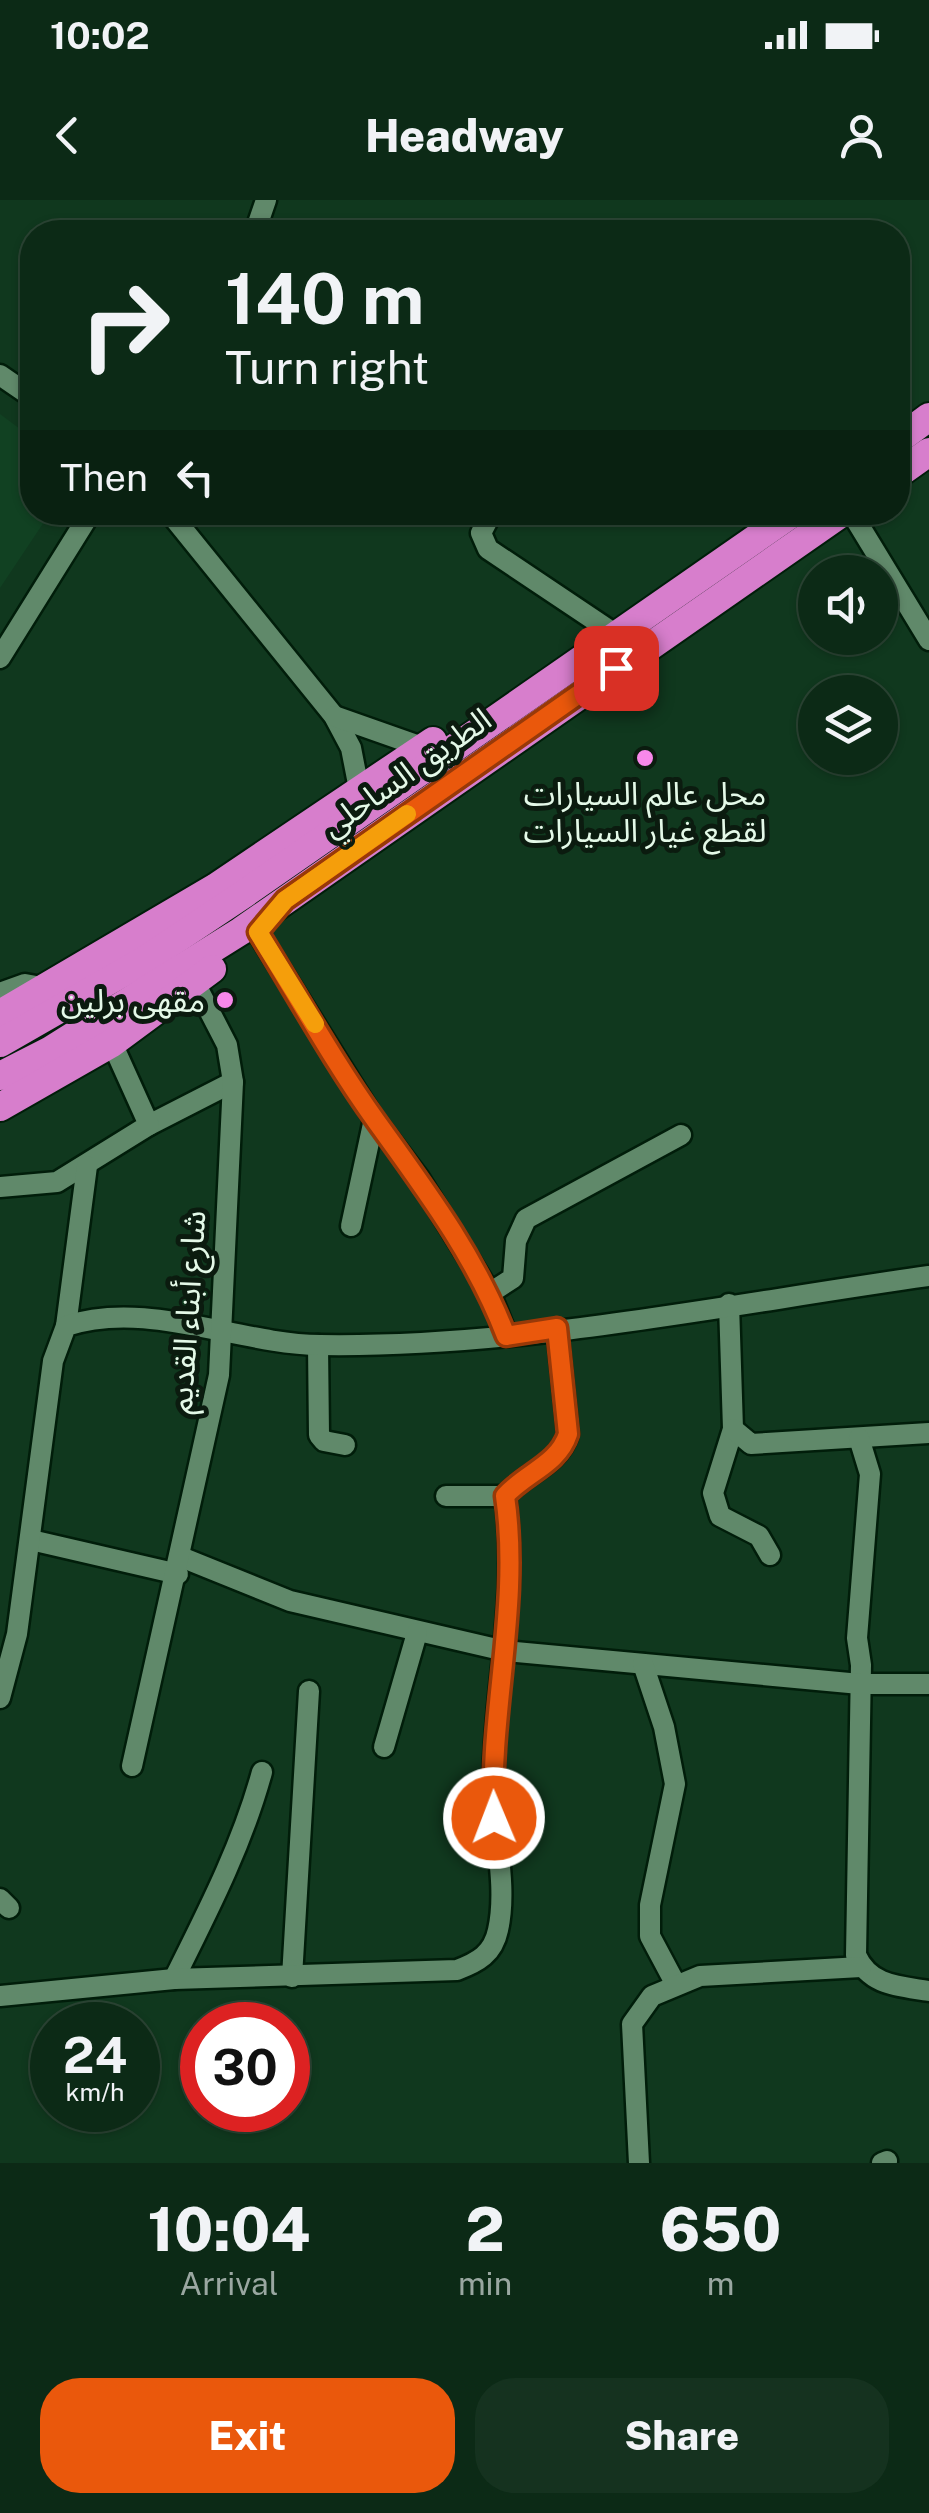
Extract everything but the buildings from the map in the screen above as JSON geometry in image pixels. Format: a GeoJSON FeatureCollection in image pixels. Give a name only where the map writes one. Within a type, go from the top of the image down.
{"type":"FeatureCollection","features":[{"type":"Feature","properties":{"kind":"highway","name":"الطريق الساحلي"},"geometry":{"type":"LineString","coordinates":[[0,1043],[146,960],[775,525]]}},
{"type":"Feature","properties":{"kind":"highway","name":"الطريق الساحلي"},"geometry":{"type":"LineString","coordinates":[[0,1076],[154,988],[828,525]]}},
{"type":"Feature","properties":{"kind":"highway"},"geometry":{"type":"LineString","coordinates":[[0,1014],[216,887],[422,747],[451,732],[477,728]]}},
{"type":"Feature","properties":{"kind":"highway"},"geometry":{"type":"LineString","coordinates":[[0,1107],[112,1043],[196,982],[258,932],[285,900]]}},
{"type":"Feature","properties":{"kind":"street"},"geometry":{"type":"LineString","coordinates":[[0,658],[82,525]]}},
{"type":"Feature","properties":{"kind":"street"},"geometry":{"type":"LineString","coordinates":[[180,525],[334,716],[351,748],[359,789]]}},
{"type":"Feature","properties":{"kind":"street"},"geometry":{"type":"LineString","coordinates":[[485,525],[481,533],[488,549],[615,634]]}},
{"type":"Feature","properties":{"kind":"street"},"geometry":{"type":"LineString","coordinates":[[855,525],[929,640]]}},
{"type":"Feature","properties":{"kind":"street"},"geometry":{"type":"LineString","coordinates":[[334,716],[422,747]]}},
{"type":"Feature","properties":{"kind":"street"},"geometry":{"type":"LineString","coordinates":[[258,932],[374,1118],[419,1178],[490,1294],[506,1336]]}},
{"type":"Feature","properties":{"kind":"street","name":"شارع أبناء القديم"},"geometry":{"type":"LineString","coordinates":[[132,1766],[180,1565],[219,1375],[218,1332],[233,1082],[227,1045],[196,982]]}},
{"type":"Feature","properties":{"kind":"street"},"geometry":{"type":"LineString","coordinates":[[0,993],[26,984],[46,988]]}},
{"type":"Feature","properties":{"kind":"street"},"geometry":{"type":"LineString","coordinates":[[112,1043],[150,1125]]}},
{"type":"Feature","properties":{"kind":"street"},"geometry":{"type":"LineString","coordinates":[[0,1188],[58,1182],[150,1125],[233,1082]]}},
{"type":"Feature","properties":{"kind":"street"},"geometry":{"type":"LineString","coordinates":[[351,1226],[374,1118]]}},
{"type":"Feature","properties":{"kind":"street"},"geometry":{"type":"LineString","coordinates":[[490,1294],[513,1278],[516,1241],[526,1219],[681,1135]]}},
{"type":"Feature","properties":{"kind":"street"},"geometry":{"type":"LineString","coordinates":[[0,1698],[17,1634],[53,1362],[66,1326],[88,1166]]}},
{"type":"Feature","properties":{"kind":"street"},"geometry":{"type":"LineString","coordinates":[[66,1326],[108,1316],[318,1346],[506,1336],[929,1276]]}},
{"type":"Feature","properties":{"kind":"street"},"geometry":{"type":"LineString","coordinates":[[729,1304],[733,1429],[713,1492],[720,1516],[759,1536],[770,1555]]}},
{"type":"Feature","properties":{"kind":"street"},"geometry":{"type":"LineString","coordinates":[[446,1496],[505,1496],[519,1480],[551,1461],[565,1444],[568,1434],[557,1328]]}},
{"type":"Feature","properties":{"kind":"street"},"geometry":{"type":"LineString","coordinates":[[318,1346],[319,1435],[324,1441],[345,1445]]}},
{"type":"Feature","properties":{"kind":"street"},"geometry":{"type":"LineString","coordinates":[[733,1429],[750,1444],[929,1433]]}},
{"type":"Feature","properties":{"kind":"street"},"geometry":{"type":"LineString","coordinates":[[859,1438],[870,1474],[860,1578],[855,1935],[861,1966]]}},
{"type":"Feature","properties":{"kind":"street"},"geometry":{"type":"LineString","coordinates":[[0,1996],[174,1979],[457,1970],[478,1962],[493,1948],[500,1902],[493,1786],[512,1544],[505,1496]]}},
{"type":"Feature","properties":{"kind":"street"},"geometry":{"type":"LineString","coordinates":[[30,1540],[180,1565],[290,1601],[506,1651],[860,1684],[929,1684]]}},
{"type":"Feature","properties":{"kind":"street"},"geometry":{"type":"LineString","coordinates":[[384,1746],[417,1633]]}},
{"type":"Feature","properties":{"kind":"street"},"geometry":{"type":"LineString","coordinates":[[643,1664],[664,1727],[675,1784],[650,1904],[650,1936],[675,1983]]}},
{"type":"Feature","properties":{"kind":"street"},"geometry":{"type":"LineString","coordinates":[[292,1976],[309,1692]]}},
{"type":"Feature","properties":{"kind":"street"},"geometry":{"type":"LineString","coordinates":[[174,1979],[233,1858],[262,1772]]}},
{"type":"Feature","properties":{"kind":"street"},"geometry":{"type":"LineString","coordinates":[[639,2163],[632,2024],[652,1996],[675,1983],[700,1976],[861,1966],[884,1983],[929,1990]]}},
{"type":"Feature","properties":{"kind":"shaded area"},"geometry":{"type":"Polygon","coordinates":[[[0,414],[20,429],[20,525],[42,525],[0,588],[0,414]]]}},
{"type":"Feature","properties":{"kind":"slow traffic"},"geometry":{"type":"LineString","coordinates":[[315,1024],[258,932],[285,900],[407,814]]}},
{"type":"Feature","properties":{"kind":"place","name":"محل عالم السيارات لقطع غيار السيارات"},"geometry":{"type":"Point","coordinates":[645,758]}},
{"type":"Feature","properties":{"kind":"place","name":"مقهى برلين"},"geometry":{"type":"Point","coordinates":[225,1000]}},
{"type":"Feature","properties":{"kind":"route"},"geometry":{"type":"LineString","coordinates":[[494,1818],[497,1708],[512,1599],[512,1544],[505,1496],[519,1480],[551,1461],[565,1444],[568,1434],[557,1328],[506,1336],[490,1294],[472,1264],[419,1178],[374,1118],[258,932],[285,900],[616,668]]}}]}
